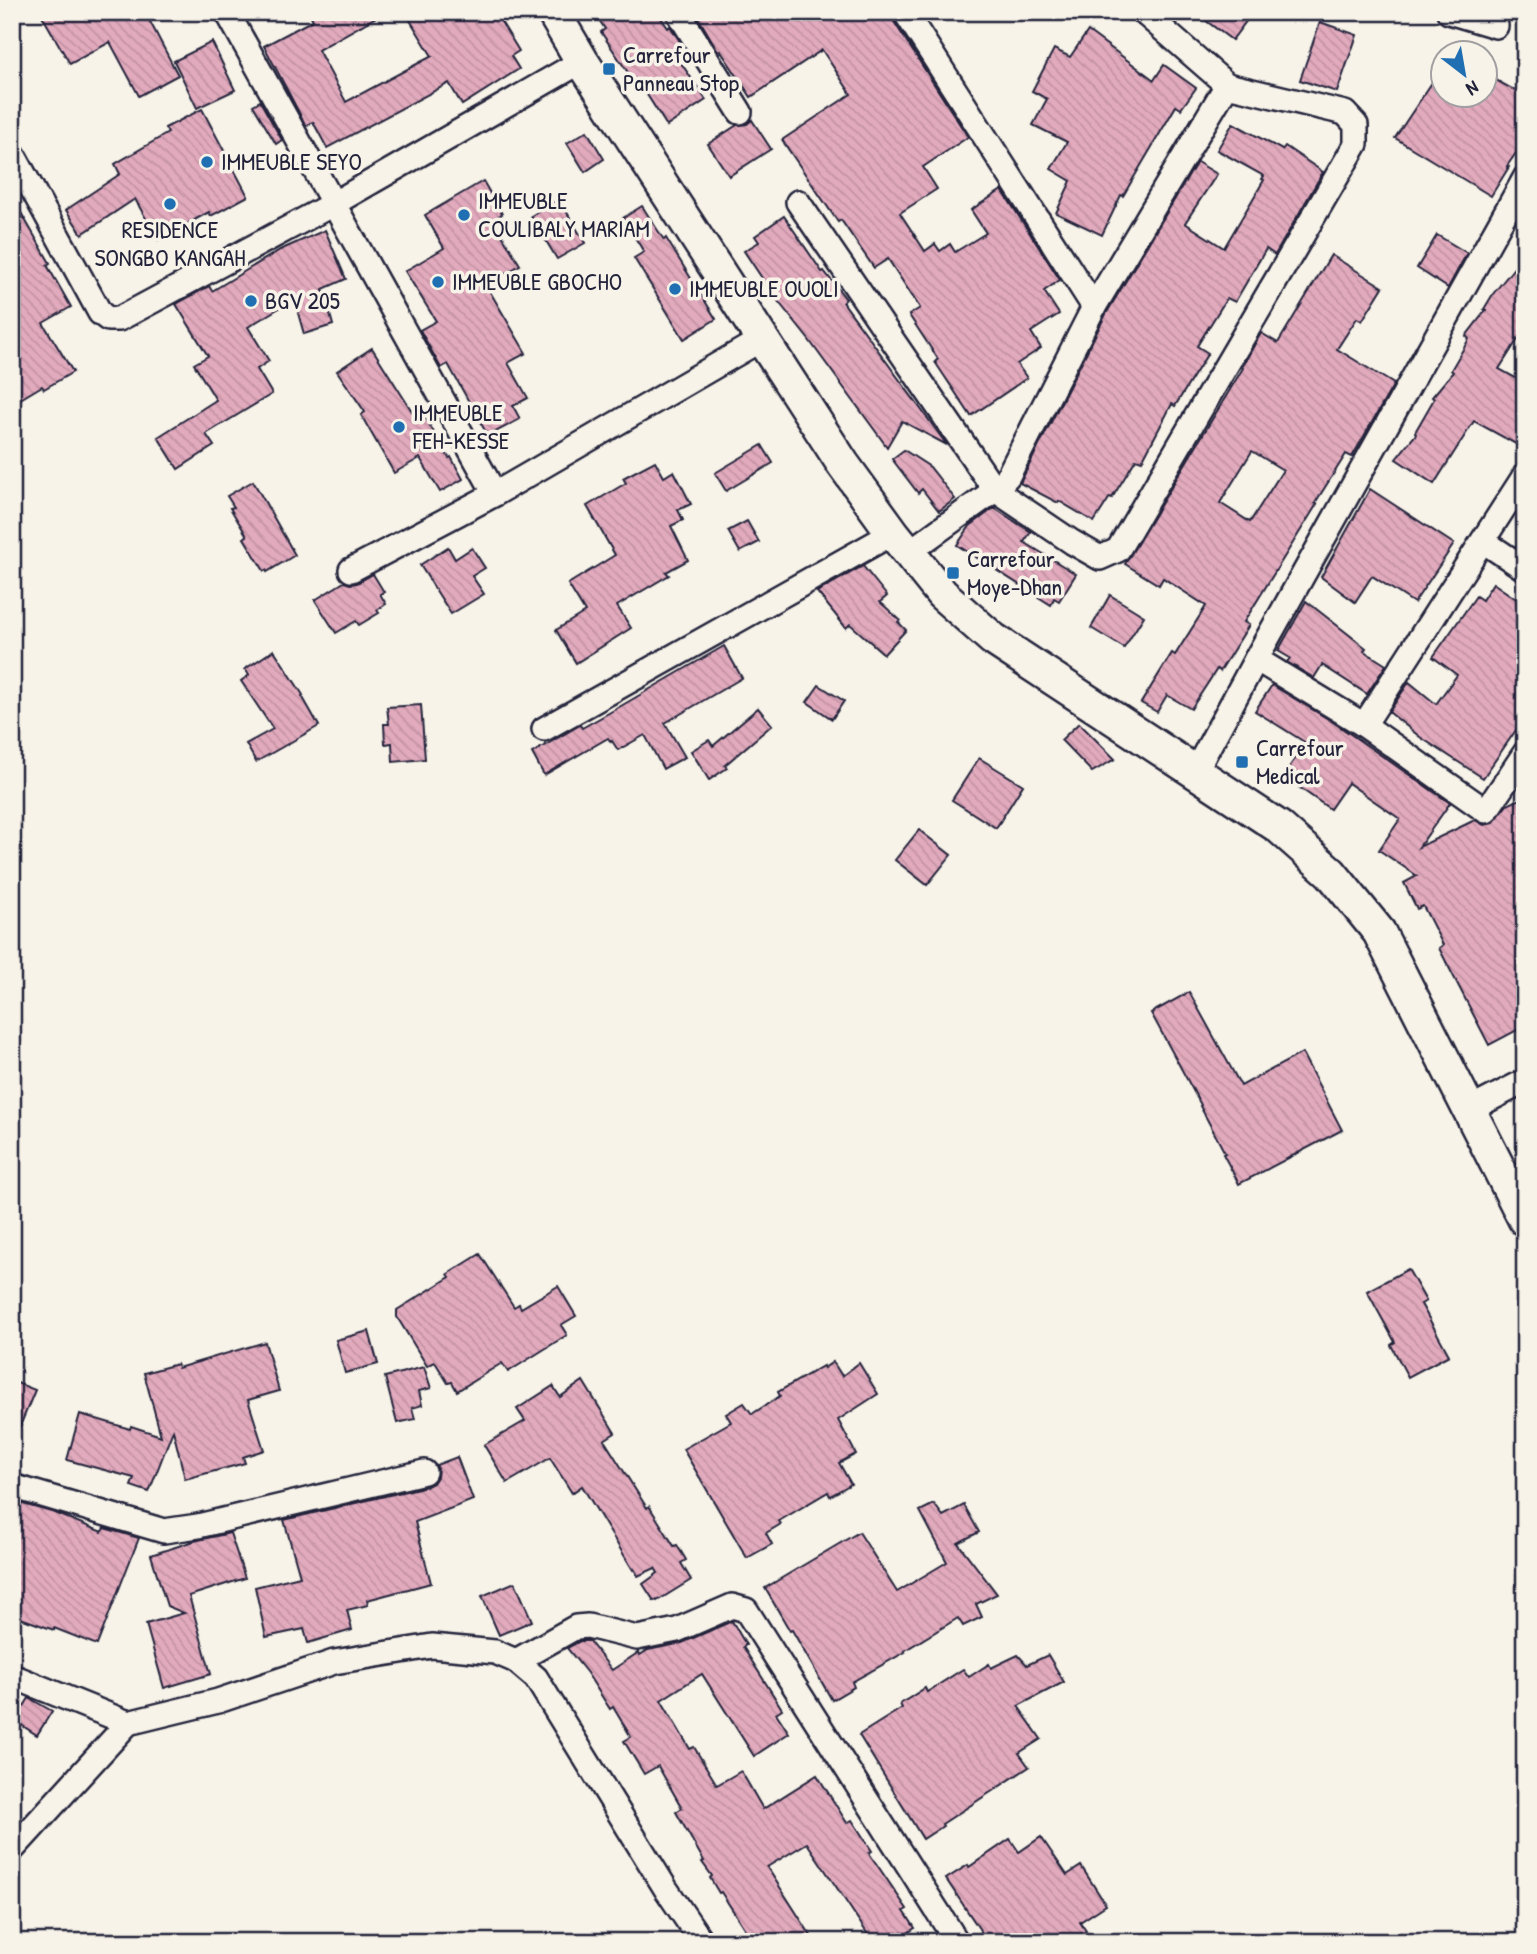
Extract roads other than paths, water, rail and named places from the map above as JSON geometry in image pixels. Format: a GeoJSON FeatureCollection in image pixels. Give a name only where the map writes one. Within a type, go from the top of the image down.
{"type":"FeatureCollection","features":[{"type":"Feature","properties":{"kind":"street"},"geometry":{"type":"LineString","coordinates":[[228,12],[495,494]]}},
{"type":"Feature","properties":{"kind":"street"},"geometry":{"type":"LineString","coordinates":[[553,12],[843,464],[942,594],[993,639],[1279,827],[1331,873],[1379,932],[1525,1220]]}},
{"type":"Feature","properties":{"kind":"street"},"geometry":{"type":"LineString","coordinates":[[678,12],[740,111]]}},
{"type":"Feature","properties":{"kind":"street"},"geometry":{"type":"LineString","coordinates":[[905,12],[1094,307]]}},
{"type":"Feature","properties":{"kind":"street"},"geometry":{"type":"LineString","coordinates":[[798,202],[995,490],[1100,558],[1118,550],[1356,144],[1356,125],[1345,113],[1227,85],[1143,12]]}},
{"type":"Feature","properties":{"kind":"street"},"geometry":{"type":"LineString","coordinates":[[1449,12],[1496,26]]}},
{"type":"Feature","properties":{"kind":"street"},"geometry":{"type":"LineString","coordinates":[[12,152],[100,313],[108,319],[119,319],[333,204],[582,61]]}},
{"type":"Feature","properties":{"kind":"street"},"geometry":{"type":"LineString","coordinates":[[544,729],[901,543],[995,490],[1008,476],[1094,307],[1227,85]]}},
{"type":"Feature","properties":{"kind":"street"},"geometry":{"type":"LineString","coordinates":[[1195,772],[1523,186]]}},
{"type":"Feature","properties":{"kind":"street"},"geometry":{"type":"LineString","coordinates":[[351,570],[495,494],[762,339]]}},
{"type":"Feature","properties":{"kind":"street"},"geometry":{"type":"LineString","coordinates":[[1364,725],[1525,475]]}},
{"type":"Feature","properties":{"kind":"street"},"geometry":{"type":"LineString","coordinates":[[1483,541],[1525,569]]}},
{"type":"Feature","properties":{"kind":"street"},"geometry":{"type":"LineString","coordinates":[[1256,659],[1364,725],[1486,811],[1525,753]]}},
{"type":"Feature","properties":{"kind":"street"},"geometry":{"type":"LineString","coordinates":[[1469,1110],[1525,1081]]}},
{"type":"Feature","properties":{"kind":"street"},"geometry":{"type":"LineString","coordinates":[[12,1486],[164,1531],[198,1526],[424,1472]]}},
{"type":"Feature","properties":{"kind":"street"},"geometry":{"type":"LineString","coordinates":[[516,1661],[576,1627],[588,1626],[637,1638],[677,1630],[732,1606],[747,1610],[957,1942]]}},
{"type":"Feature","properties":{"kind":"street"},"geometry":{"type":"LineString","coordinates":[[12,1850],[128,1723],[218,1701],[334,1662],[432,1646],[495,1652],[516,1661],[536,1678],[666,1889],[702,1942]]}},
{"type":"Feature","properties":{"kind":"street"},"geometry":{"type":"LineString","coordinates":[[12,1676],[128,1723]]}},
{"type":"Feature","properties":{"kind":"place","name":"Carrefour Panneau Stop"},"geometry":{"type":"Point","coordinates":[609,69]}},
{"type":"Feature","properties":{"kind":"place","name":"IMMEUBLE SEYO"},"geometry":{"type":"Point","coordinates":[207,162]}},
{"type":"Feature","properties":{"kind":"place","name":"RESIDENCE SONGBO KANGAH"},"geometry":{"type":"Point","coordinates":[170,204]}},
{"type":"Feature","properties":{"kind":"place","name":"IMMEUBLE COULIBALY MARIAM"},"geometry":{"type":"Point","coordinates":[464,215]}},
{"type":"Feature","properties":{"kind":"place","name":"IMMEUBLE GBOCHO"},"geometry":{"type":"Point","coordinates":[438,282]}},
{"type":"Feature","properties":{"kind":"place","name":"IMMEUBLE OUOLI"},"geometry":{"type":"Point","coordinates":[675,289]}},
{"type":"Feature","properties":{"kind":"place","name":"BGV 205"},"geometry":{"type":"Point","coordinates":[251,301]}},
{"type":"Feature","properties":{"kind":"place","name":"IMMEUBLE FEH-KESSE"},"geometry":{"type":"Point","coordinates":[399,427]}},
{"type":"Feature","properties":{"kind":"place","name":"Carrefour Moye-Dhan"},"geometry":{"type":"Point","coordinates":[953,573]}},
{"type":"Feature","properties":{"kind":"place","name":"Carrefour Medical"},"geometry":{"type":"Point","coordinates":[1242,762]}}]}
